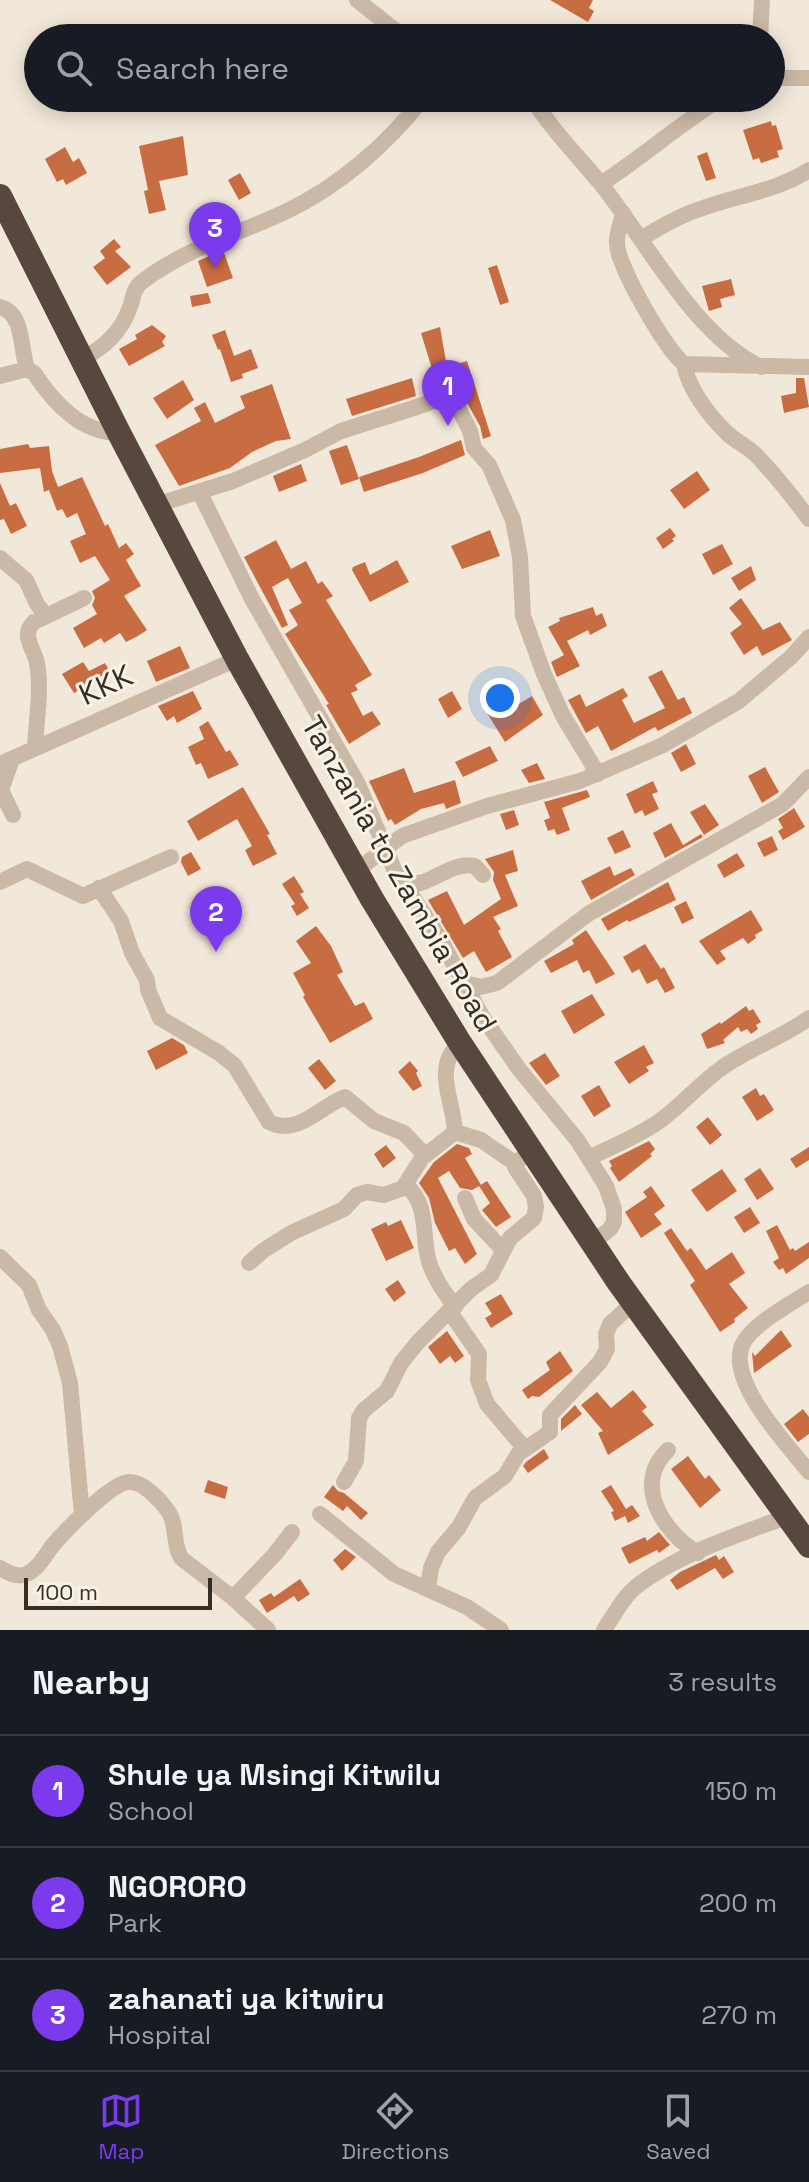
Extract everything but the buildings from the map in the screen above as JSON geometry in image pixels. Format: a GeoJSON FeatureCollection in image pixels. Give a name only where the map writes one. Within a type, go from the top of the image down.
{"type":"FeatureCollection","features":[{"type":"Feature","properties":{"kind":"highway","name":"Tanzania to Zambia Road"},"geometry":{"type":"LineString","coordinates":[[0,196],[81,360],[237,659],[356,871],[460,1043],[524,1157],[592,1243],[809,1546]]}},
{"type":"Feature","properties":{"kind":"street"},"geometry":{"type":"LineString","coordinates":[[357,0],[387,24]]}},
{"type":"Feature","properties":{"kind":"street"},"geometry":{"type":"LineString","coordinates":[[761,24],[762,0]]}},
{"type":"Feature","properties":{"kind":"street"},"geometry":{"type":"LineString","coordinates":[[785,78],[809,78]]}},
{"type":"Feature","properties":{"kind":"street"},"geometry":{"type":"LineString","coordinates":[[81,360],[105,346],[112,338],[130,309],[134,291],[145,280],[183,256],[316,195],[381,145],[410,112]]}},
{"type":"Feature","properties":{"kind":"street"},"geometry":{"type":"LineString","coordinates":[[543,112],[623,213],[685,299],[730,349],[761,367]]}},
{"type":"Feature","properties":{"kind":"street"},"geometry":{"type":"LineString","coordinates":[[601,184],[699,112]]}},
{"type":"Feature","properties":{"kind":"street"},"geometry":{"type":"LineString","coordinates":[[641,239],[703,208],[752,195],[809,170]]}},
{"type":"Feature","properties":{"kind":"street"},"geometry":{"type":"LineString","coordinates":[[623,213],[617,245],[656,329],[674,357],[684,364],[809,367]]}},
{"type":"Feature","properties":{"kind":"street"},"geometry":{"type":"LineString","coordinates":[[0,307],[10,310],[17,319],[27,369]]}},
{"type":"Feature","properties":{"kind":"street"},"geometry":{"type":"LineString","coordinates":[[684,364],[686,378],[708,411],[728,434],[754,453],[783,482],[809,519]]}},
{"type":"Feature","properties":{"kind":"street"},"geometry":{"type":"LineString","coordinates":[[0,376],[21,368],[27,369],[75,420],[97,431],[119,433]]}},
{"type":"Feature","properties":{"kind":"street"},"geometry":{"type":"LineString","coordinates":[[156,505],[200,493],[305,450],[341,431],[443,397],[453,397],[470,431],[474,448],[489,465],[518,538],[521,605],[526,627],[563,716],[598,774]]}},
{"type":"Feature","properties":{"kind":"street"},"geometry":{"type":"LineString","coordinates":[[200,493],[252,599],[358,784],[394,869],[519,1069],[563,1120],[606,1186],[614,1213],[610,1229],[592,1243]]}},
{"type":"Feature","properties":{"kind":"street"},"geometry":{"type":"LineString","coordinates":[[0,558],[26,580],[46,616]]}},
{"type":"Feature","properties":{"kind":"street"},"geometry":{"type":"LineString","coordinates":[[35,749],[38,671],[27,634],[30,625],[84,598]]}},
{"type":"Feature","properties":{"kind":"street"},"geometry":{"type":"LineString","coordinates":[[356,871],[402,836],[475,810],[598,774],[640,757],[720,714],[791,657],[809,637]]}},
{"type":"Feature","properties":{"kind":"street","name":"KKK"},"geometry":{"type":"LineString","coordinates":[[6,762],[237,659]]}},
{"type":"Feature","properties":{"kind":"street"},"geometry":{"type":"LineString","coordinates":[[6,762],[1,790],[13,815]]}},
{"type":"Feature","properties":{"kind":"street"},"geometry":{"type":"LineString","coordinates":[[462,982],[480,987],[497,983],[588,914],[783,804],[809,777]]}},
{"type":"Feature","properties":{"kind":"street"},"geometry":{"type":"LineString","coordinates":[[0,882],[27,869],[80,896],[171,857]]}},
{"type":"Feature","properties":{"kind":"street"},"geometry":{"type":"LineString","coordinates":[[406,885],[420,883],[464,865],[475,866],[483,875]]}},
{"type":"Feature","properties":{"kind":"street"},"geometry":{"type":"LineString","coordinates":[[99,888],[121,921],[160,1018],[235,1066],[269,1122],[289,1126],[345,1097],[374,1121],[404,1133],[425,1155]]}},
{"type":"Feature","properties":{"kind":"street"},"geometry":{"type":"LineString","coordinates":[[589,1158],[644,1131],[726,1065],[809,1018]]}},
{"type":"Feature","properties":{"kind":"street"},"geometry":{"type":"LineString","coordinates":[[455,1132],[445,1075],[452,1052],[460,1043]]}},
{"type":"Feature","properties":{"kind":"street"},"geometry":{"type":"LineString","coordinates":[[249,1263],[291,1233],[344,1209],[357,1195],[392,1193],[406,1185],[425,1155],[455,1132]]}},
{"type":"Feature","properties":{"kind":"street"},"geometry":{"type":"LineString","coordinates":[[344,1482],[356,1461],[361,1414],[387,1391],[409,1351],[471,1289],[492,1273],[510,1238],[532,1221],[536,1213],[534,1196],[516,1170],[524,1157],[455,1132]]}},
{"type":"Feature","properties":{"kind":"street"},"geometry":{"type":"LineString","coordinates":[[406,1185],[415,1193],[421,1206],[433,1271],[478,1351],[478,1380],[487,1404],[525,1449]]}},
{"type":"Feature","properties":{"kind":"street"},"geometry":{"type":"LineString","coordinates":[[465,1198],[481,1229],[503,1250]]}},
{"type":"Feature","properties":{"kind":"street"},"geometry":{"type":"LineString","coordinates":[[0,1257],[29,1285],[39,1310],[60,1346],[70,1383],[82,1515]]}},
{"type":"Feature","properties":{"kind":"street"},"geometry":{"type":"LineString","coordinates":[[809,1292],[753,1330],[744,1341],[739,1355],[743,1380],[752,1397],[809,1472]]}},
{"type":"Feature","properties":{"kind":"street"},"geometry":{"type":"LineString","coordinates":[[428,1589],[431,1568],[442,1546],[459,1527],[475,1498],[505,1476],[525,1449],[550,1432],[550,1415],[600,1362],[607,1349],[606,1334],[610,1324],[633,1303]]}},
{"type":"Feature","properties":{"kind":"street"},"geometry":{"type":"LineString","coordinates":[[668,1450],[654,1466],[652,1492],[668,1527],[698,1553]]}},
{"type":"Feature","properties":{"kind":"street"},"geometry":{"type":"LineString","coordinates":[[0,1568],[13,1575],[34,1570],[82,1515],[118,1485],[128,1481],[139,1484],[158,1499],[172,1516],[175,1549],[181,1558],[268,1630]]}},
{"type":"Feature","properties":{"kind":"street"},"geometry":{"type":"LineString","coordinates":[[320,1514],[388,1570],[467,1607],[501,1630]]}},
{"type":"Feature","properties":{"kind":"street"},"geometry":{"type":"LineString","coordinates":[[604,1630],[628,1594],[637,1586],[698,1553],[789,1516]]}},
{"type":"Feature","properties":{"kind":"street"},"geometry":{"type":"LineString","coordinates":[[233,1598],[292,1532]]}},
{"type":"Feature","properties":{"kind":"place","name":"zahanati ya kitwiru"},"geometry":{"type":"Point","coordinates":[215,268]}},
{"type":"Feature","properties":{"kind":"place","name":"Shule ya Msingi Kitwilu"},"geometry":{"type":"Point","coordinates":[448,426]}},
{"type":"Feature","properties":{"kind":"place","name":"NGORORO"},"geometry":{"type":"Point","coordinates":[216,952]}}]}
